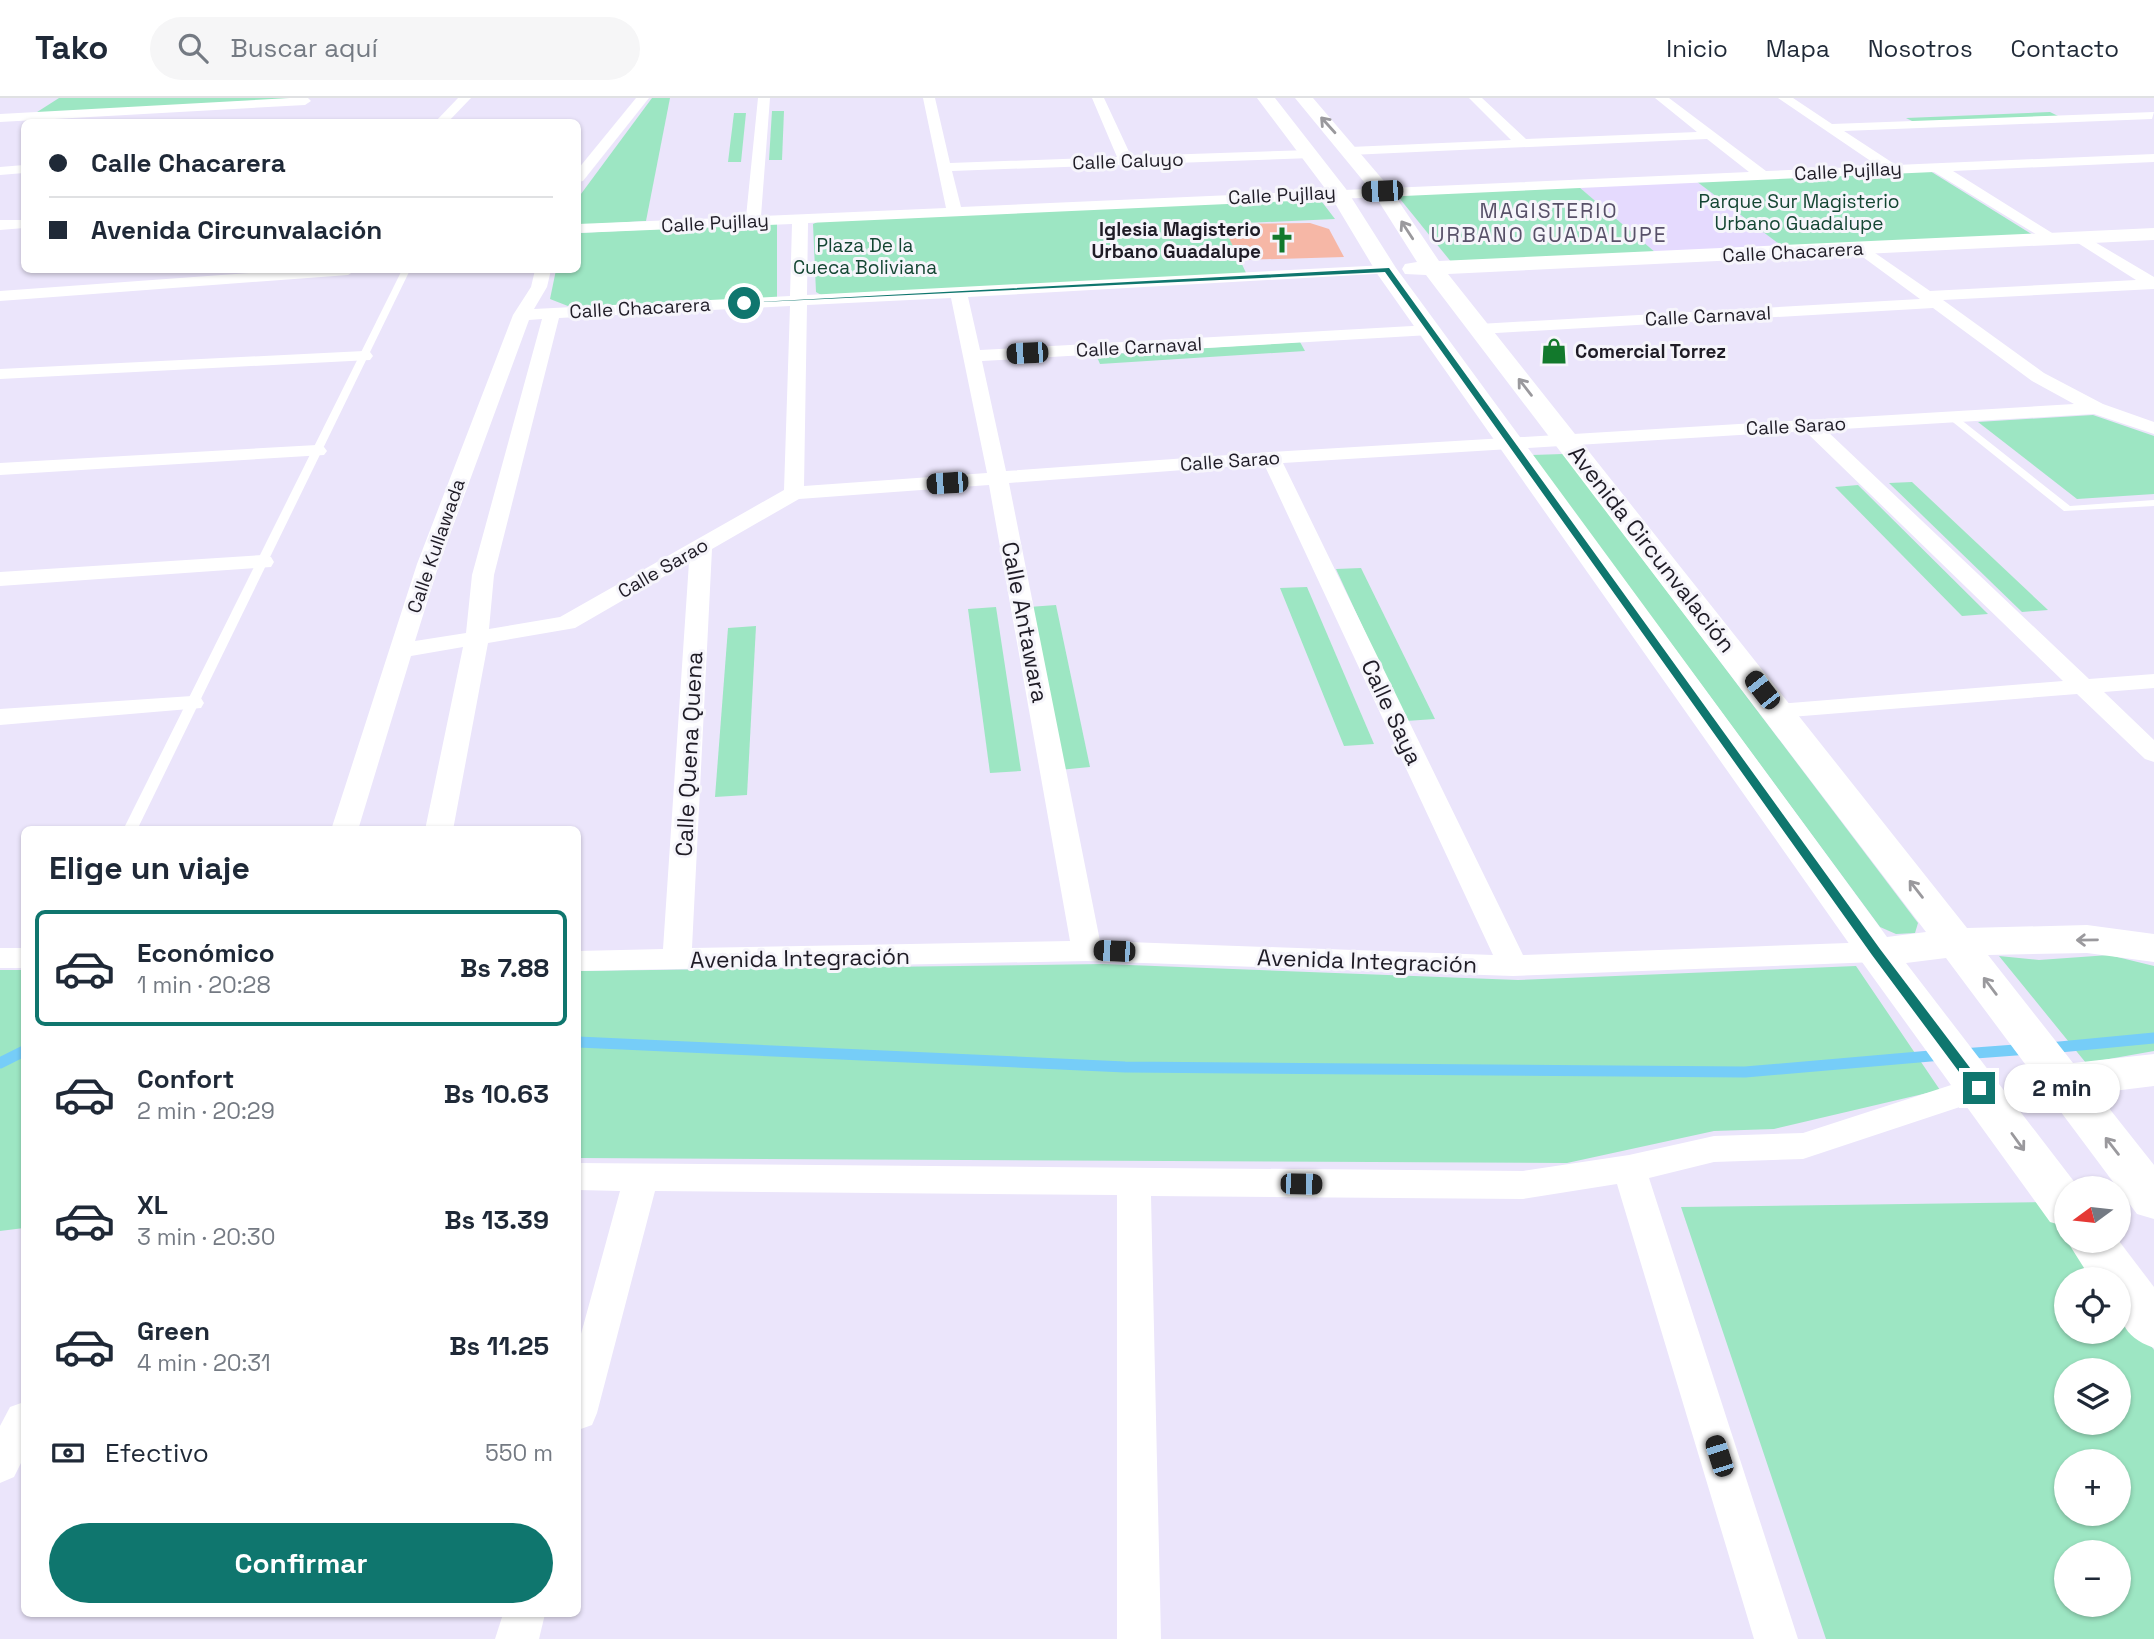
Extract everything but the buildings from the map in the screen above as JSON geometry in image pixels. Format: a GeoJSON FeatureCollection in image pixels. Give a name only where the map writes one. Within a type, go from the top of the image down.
{"type":"FeatureCollection","features":[{"type":"Feature","properties":{"kind":"main road","name":"Avenida Circunvalación"},"geometry":{"type":"LineString","coordinates":[[1266,98],[1339,193],[1386,270],[1876,952],[2054,1190]]}},
{"type":"Feature","properties":{"kind":"main road","name":"Avenida Circunvalación"},"geometry":{"type":"LineString","coordinates":[[1304,98],[1382,191],[1432,268],[1779,711],[2154,1200]]}},
{"type":"Feature","properties":{"kind":"main road","name":"Calle Chacarera"},"geometry":{"type":"LineString","coordinates":[[1386,270],[2154,234]]}},
{"type":"Feature","properties":{"kind":"main road","name":"Avenida Integración"},"geometry":{"type":"LineString","coordinates":[[1876,952],[1958,943],[2114,939],[2154,948]]}},
{"type":"Feature","properties":{"kind":"main road"},"geometry":{"type":"LineString","coordinates":[[2043,1056],[2154,1070]]}},
{"type":"Feature","properties":{"kind":"main road"},"geometry":{"type":"LineString","coordinates":[[2100,1253],[2154,1326]]}},
{"type":"Feature","properties":{"kind":"street"},"geometry":{"type":"LineString","coordinates":[[0,125],[18,117],[46,98]]}},
{"type":"Feature","properties":{"kind":"street"},"geometry":{"type":"LineString","coordinates":[[444,119],[465,98]]}},
{"type":"Feature","properties":{"kind":"street"},"geometry":{"type":"LineString","coordinates":[[581,174],[643,98]]}},
{"type":"Feature","properties":{"kind":"street"},"geometry":{"type":"LineString","coordinates":[[753,220],[764,98]]}},
{"type":"Feature","properties":{"kind":"street"},"geometry":{"type":"LineString","coordinates":[[929,98],[954,211]]}},
{"type":"Feature","properties":{"kind":"street"},"geometry":{"type":"LineString","coordinates":[[1098,98],[1126,160]]}},
{"type":"Feature","properties":{"kind":"street"},"geometry":{"type":"LineString","coordinates":[[1475,98],[1523,144]]}},
{"type":"Feature","properties":{"kind":"street"},"geometry":{"type":"LineString","coordinates":[[1661,98],[1762,175]]}},
{"type":"Feature","properties":{"kind":"street"},"geometry":{"type":"LineString","coordinates":[[1784,98],[1892,169]]}},
{"type":"Feature","properties":{"kind":"street"},"geometry":{"type":"LineString","coordinates":[[0,118],[307,100]]}},
{"type":"Feature","properties":{"kind":"street"},"geometry":{"type":"LineString","coordinates":[[284,115],[307,100]]}},
{"type":"Feature","properties":{"kind":"street"},"geometry":{"type":"LineString","coordinates":[[2119,100],[2153,116]]}},
{"type":"Feature","properties":{"kind":"street"},"geometry":{"type":"LineString","coordinates":[[1830,128],[2153,116]]}},
{"type":"Feature","properties":{"kind":"street"},"geometry":{"type":"LineString","coordinates":[[1350,151],[1710,135]]}},
{"type":"Feature","properties":{"kind":"street","name":"Calle Caluyo"},"geometry":{"type":"LineString","coordinates":[[944,167],[1311,154]]}},
{"type":"Feature","properties":{"kind":"street","name":"Calle Pujllay"},"geometry":{"type":"LineString","coordinates":[[581,229],[2154,158]]}},
{"type":"Feature","properties":{"kind":"street"},"geometry":{"type":"LineString","coordinates":[[1936,167],[2052,239]]}},
{"type":"Feature","properties":{"kind":"street"},"geometry":{"type":"LineString","coordinates":[[0,171],[21,169]]}},
{"type":"Feature","properties":{"kind":"street"},"geometry":{"type":"LineString","coordinates":[[794,494],[800,219]]}},
{"type":"Feature","properties":{"kind":"street"},"geometry":{"type":"LineString","coordinates":[[0,225],[21,224]]}},
{"type":"Feature","properties":{"kind":"street"},"geometry":{"type":"LineString","coordinates":[[2078,238],[2154,284]]}},
{"type":"Feature","properties":{"kind":"street"},"geometry":{"type":"LineString","coordinates":[[1862,249],[2038,377],[2096,408],[2154,428]]}},
{"type":"Feature","properties":{"kind":"street","name":"Calle Chacarera"},"geometry":{"type":"LineString","coordinates":[[522,314],[958,294],[1386,270]]}},
{"type":"Feature","properties":{"kind":"street"},"geometry":{"type":"LineString","coordinates":[[1,296],[290,273]]}},
{"type":"Feature","properties":{"kind":"street","name":"Calle Kullawada"},"geometry":{"type":"LineString","coordinates":[[345,826],[428,565],[522,314],[539,287],[542,273]]}},
{"type":"Feature","properties":{"kind":"street"},"geometry":{"type":"LineString","coordinates":[[1,296],[35,276]]}},
{"type":"Feature","properties":{"kind":"street","name":"Calle Carnaval"},"geometry":{"type":"LineString","coordinates":[[1479,328],[2154,284]]}},
{"type":"Feature","properties":{"kind":"street","name":"Calle Antawara"},"geometry":{"type":"LineString","coordinates":[[958,294],[999,479],[1087,951]]}},
{"type":"Feature","properties":{"kind":"street"},"geometry":{"type":"LineString","coordinates":[[440,826],[477,638],[483,575],[552,312]]}},
{"type":"Feature","properties":{"kind":"street","name":"Calle Carnaval"},"geometry":{"type":"LineString","coordinates":[[973,356],[1430,330]]}},
{"type":"Feature","properties":{"kind":"street"},"geometry":{"type":"LineString","coordinates":[[0,374],[365,356]]}},
{"type":"Feature","properties":{"kind":"street","name":"Calle Sarao"},"geometry":{"type":"LineString","coordinates":[[400,651],[567,623],[794,494],[1271,458],[2096,408]]}},
{"type":"Feature","properties":{"kind":"street"},"geometry":{"type":"LineString","coordinates":[[1809,425],[2154,754]]}},
{"type":"Feature","properties":{"kind":"street"},"geometry":{"type":"LineString","coordinates":[[0,470],[317,451]]}},
{"type":"Feature","properties":{"kind":"street","name":"Calle Saya"},"geometry":{"type":"LineString","coordinates":[[1271,458],[1513,966]]}},
{"type":"Feature","properties":{"kind":"street","name":"Calle Quena Quena"},"geometry":{"type":"LineString","coordinates":[[677,961],[701,547]]}},
{"type":"Feature","properties":{"kind":"street"},"geometry":{"type":"LineString","coordinates":[[0,579],[263,562]]}},
{"type":"Feature","properties":{"kind":"street"},"geometry":{"type":"LineString","coordinates":[[1779,711],[2154,681]]}},
{"type":"Feature","properties":{"kind":"street"},"geometry":{"type":"LineString","coordinates":[[0,717],[192,702]]}},
{"type":"Feature","properties":{"kind":"street","name":"Avenida Integración"},"geometry":{"type":"LineString","coordinates":[[581,961],[1087,951],[1513,966],[1876,952]]}},
{"type":"Feature","properties":{"kind":"street"},"geometry":{"type":"LineString","coordinates":[[0,958],[21,958]]}},
{"type":"Feature","properties":{"kind":"street"},"geometry":{"type":"LineString","coordinates":[[581,1177],[1523,1185],[1629,1168],[1714,1149],[1803,1146],[1962,1065]]}},
{"type":"Feature","properties":{"kind":"street"},"geometry":{"type":"LineString","coordinates":[[1629,1168],[1776,1639]]}},
{"type":"Feature","properties":{"kind":"street"},"geometry":{"type":"LineString","coordinates":[[581,1402],[641,1178]]}},
{"type":"Feature","properties":{"kind":"street"},"geometry":{"type":"LineString","coordinates":[[1134,1182],[1139,1639]]}},
{"type":"Feature","properties":{"kind":"street"},"geometry":{"type":"LineString","coordinates":[[0,1464],[21,1426]]}},
{"type":"Feature","properties":{"kind":"street"},"geometry":{"type":"LineString","coordinates":[[517,1639],[523,1617]]}},
{"type":"Feature","properties":{"kind":"lane"},"geometry":{"type":"LineString","coordinates":[[132,826],[405,273]]}},
{"type":"Feature","properties":{"kind":"lane"},"geometry":{"type":"LineString","coordinates":[[1952,417],[2068,509],[2154,503]]}},
{"type":"Feature","properties":{"kind":"shaded area"},"geometry":{"type":"Polygon","coordinates":[[[1696,181],[1783,247],[1656,253],[1579,187],[1696,181]]]}},
{"type":"Feature","properties":{"kind":"green space"},"geometry":{"type":"Polygon","coordinates":[[[59,98],[298,98],[34,114],[59,98]]]}},
{"type":"Feature","properties":{"kind":"green space"},"geometry":{"type":"Polygon","coordinates":[[[652,98],[670,98],[646,221],[581,225],[581,194],[652,98]]]}},
{"type":"Feature","properties":{"kind":"green space"},"geometry":{"type":"Polygon","coordinates":[[[772,111],[784,111],[782,160],[769,160],[772,111]]]}},
{"type":"Feature","properties":{"kind":"green space"},"geometry":{"type":"Polygon","coordinates":[[[2050,112],[2058,116],[1914,122],[1906,118],[2050,112]]]}},
{"type":"Feature","properties":{"kind":"green space"},"geometry":{"type":"Polygon","coordinates":[[[734,113],[746,113],[741,162],[728,162],[734,113]]]}},
{"type":"Feature","properties":{"kind":"green space","name":"Parque Sur Magisterio Urbano Guadalupe"},"geometry":{"type":"Polygon","coordinates":[[[1930,171],[2033,235],[1783,247],[1696,181],[1930,171]]]}},
{"type":"Feature","properties":{"kind":"green space","name":"Parque Sur Magisterio Urbano Guadalupe"},"geometry":{"type":"Polygon","coordinates":[[[1579,187],[1656,253],[1452,263],[1396,194],[1579,187]]]}},
{"type":"Feature","properties":{"kind":"green space","name":"Plaza De la Cueca Boliviana"},"geometry":{"type":"Polygon","coordinates":[[[1319,198],[1335,219],[1223,224],[1247,275],[823,296],[816,292],[813,224],[822,220],[1319,198]]]}},
{"type":"Feature","properties":{"kind":"green space"},"geometry":{"type":"Polygon","coordinates":[[[777,223],[777,298],[573,308],[550,299],[555,273],[581,273],[581,233],[777,223]]]}},
{"type":"Feature","properties":{"kind":"green space"},"geometry":{"type":"Polygon","coordinates":[[[1300,342],[1305,351],[1100,364],[1096,355],[1300,342]]]}},
{"type":"Feature","properties":{"kind":"green space"},"geometry":{"type":"Polygon","coordinates":[[[2093,415],[2154,436],[2154,494],[2077,499],[1978,422],[2093,415]]]}},
{"type":"Feature","properties":{"kind":"green space"},"geometry":{"type":"Polygon","coordinates":[[[1563,454],[1918,923],[1915,933],[1896,934],[1880,927],[1532,455],[1563,454]]]}},
{"type":"Feature","properties":{"kind":"green space"},"geometry":{"type":"Polygon","coordinates":[[[1912,482],[2048,610],[2022,612],[1889,483],[1912,482]]]}},
{"type":"Feature","properties":{"kind":"green space"},"geometry":{"type":"Polygon","coordinates":[[[1858,485],[1988,614],[1962,616],[1835,487],[1858,485]]]}},
{"type":"Feature","properties":{"kind":"green space"},"geometry":{"type":"Polygon","coordinates":[[[1361,568],[1435,719],[1406,721],[1336,569],[1361,568]]]}},
{"type":"Feature","properties":{"kind":"green space"},"geometry":{"type":"Polygon","coordinates":[[[1307,587],[1374,744],[1344,746],[1280,588],[1307,587]]]}},
{"type":"Feature","properties":{"kind":"green space"},"geometry":{"type":"Polygon","coordinates":[[[1056,605],[1090,767],[1059,770],[1029,607],[1056,605]]]}},
{"type":"Feature","properties":{"kind":"green space"},"geometry":{"type":"Polygon","coordinates":[[[996,607],[1021,771],[990,773],[968,609],[996,607]]]}},
{"type":"Feature","properties":{"kind":"green space"},"geometry":{"type":"Polygon","coordinates":[[[756,626],[747,795],[715,797],[728,628],[756,626]]]}},
{"type":"Feature","properties":{"kind":"green space"},"geometry":{"type":"Polygon","coordinates":[[[2109,955],[2154,966],[2154,1051],[2086,1063],[1999,956],[2039,960],[2109,955]]]}},
{"type":"Feature","properties":{"kind":"green space"},"geometry":{"type":"Polygon","coordinates":[[[1103,964],[1518,980],[1856,966],[1940,1090],[1774,1129],[1714,1131],[1567,1163],[581,1158],[581,971],[1103,964]]]}},
{"type":"Feature","properties":{"kind":"green space"},"geometry":{"type":"Polygon","coordinates":[[[0,970],[21,970],[21,1228],[0,1231],[0,970]]]}},
{"type":"Feature","properties":{"kind":"green space"},"geometry":{"type":"Polygon","coordinates":[[[2051,1202],[2054,1206],[2054,1253],[2087,1253],[2096,1267],[2054,1267],[2054,1344],[2131,1344],[2131,1317],[2154,1350],[2154,1639],[1826,1639],[1681,1207],[2051,1202]]]}},
{"type":"Feature","properties":{"kind":"waterway"},"geometry":{"type":"LineString","coordinates":[[2049,1048],[2154,1038]]}},
{"type":"Feature","properties":{"kind":"waterway"},"geometry":{"type":"LineString","coordinates":[[581,1042],[1125,1067],[1745,1072],[1942,1055]]}},
{"type":"Feature","properties":{"kind":"waterway"},"geometry":{"type":"LineString","coordinates":[[1962,1054],[2029,1049]]}},
{"type":"Feature","properties":{"kind":"waterway"},"geometry":{"type":"LineString","coordinates":[[0,1063],[21,1052]]}},
{"type":"Feature","properties":{"kind":"place","name":"Iglesia Magisterio Urbano Guadalupe"},"geometry":{"type":"Point","coordinates":[1282,240]}},
{"type":"Feature","properties":{"kind":"place","name":"Comercial Torrez"},"geometry":{"type":"Point","coordinates":[1554,351]}},
{"type":"Feature","properties":{"kind":"district","name":"MAGISTERIO URBANO GUADALUPE"},"geometry":{"type":"Point","coordinates":[1549,222]}},
{"type":"Feature","properties":{"kind":"route"},"geometry":{"type":"LineString","coordinates":[[744,303],[1386,270],[1876,952],[1979,1088]]}}]}
